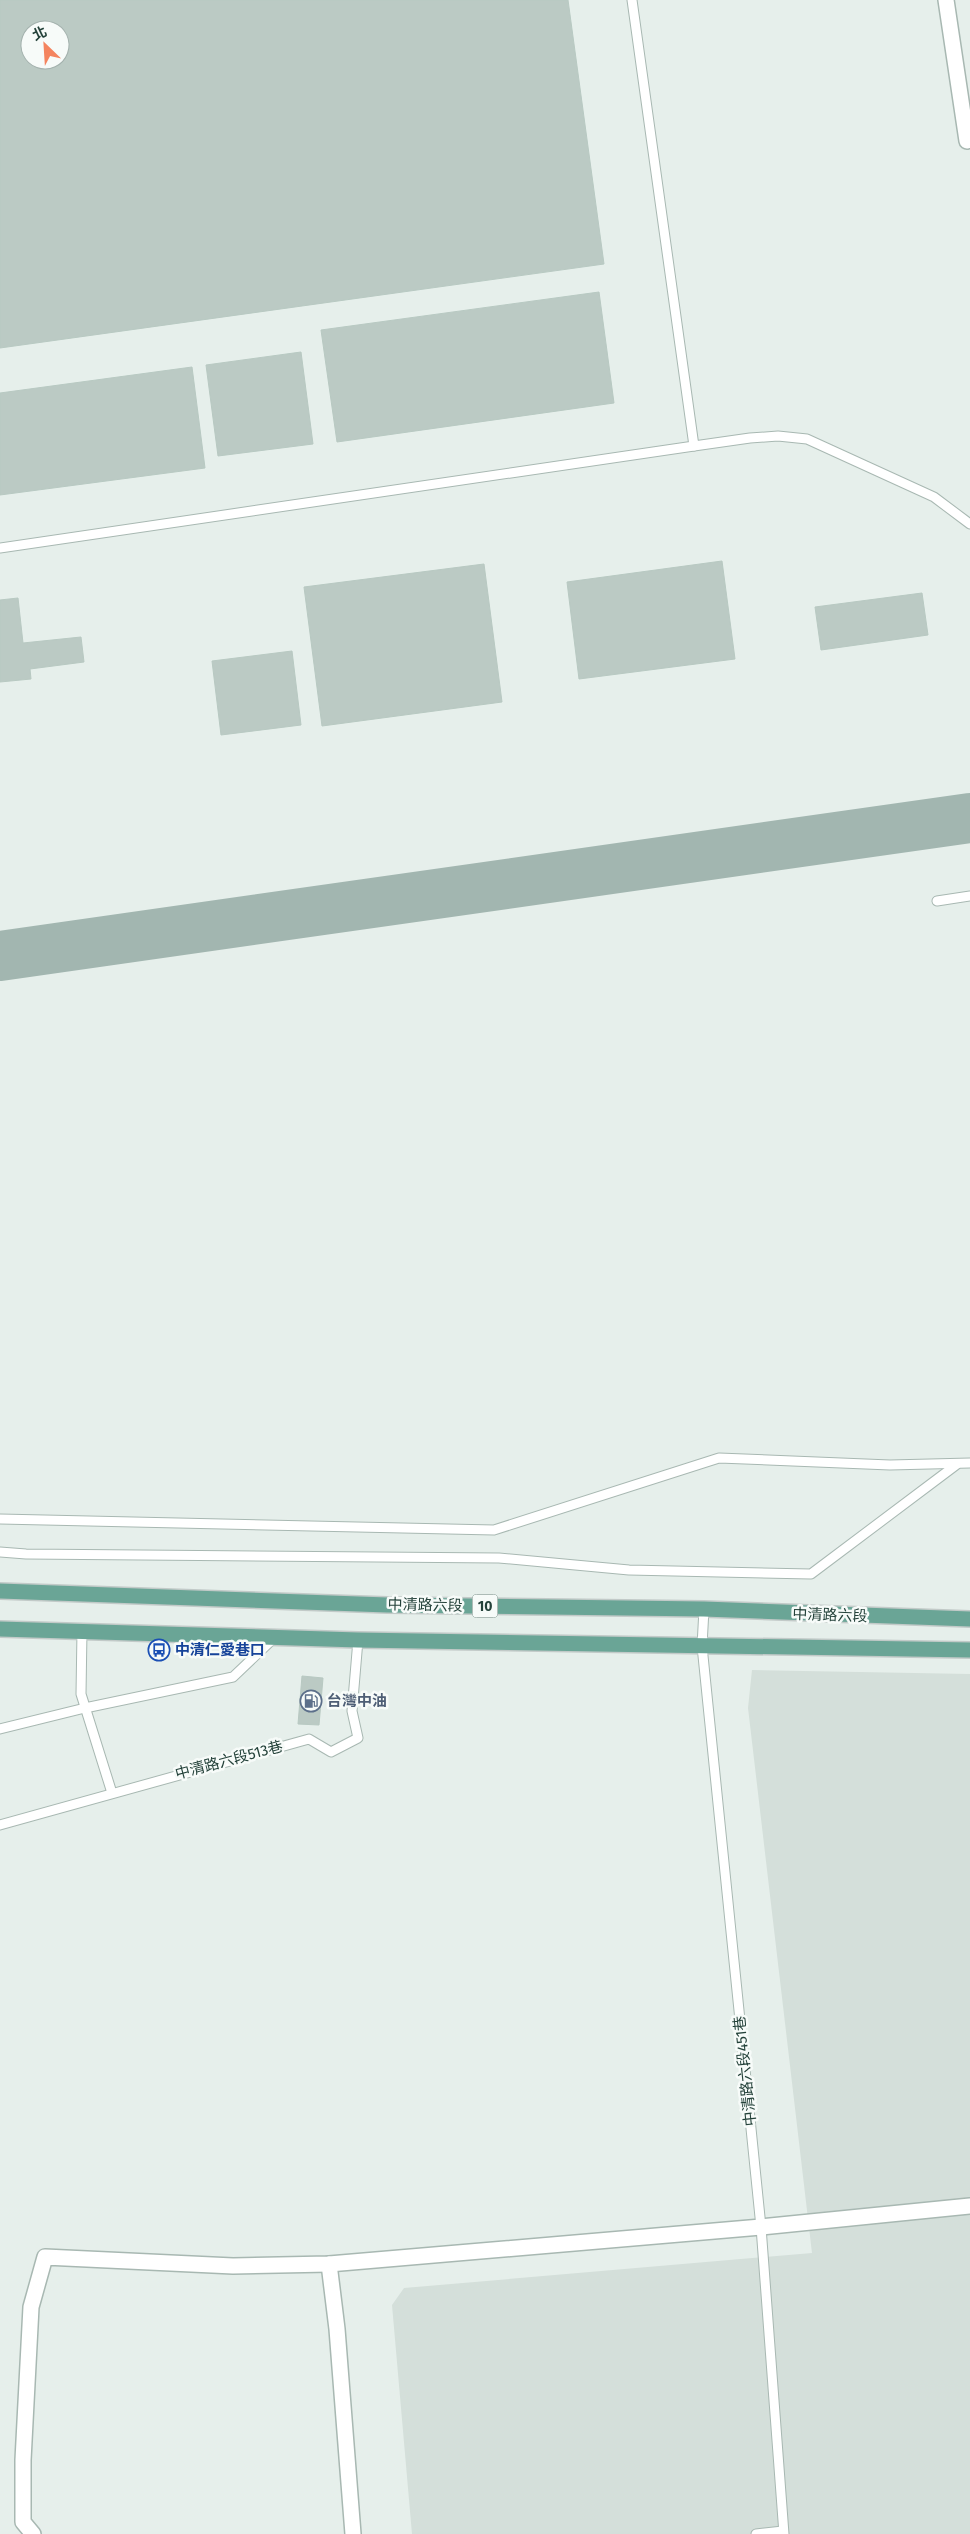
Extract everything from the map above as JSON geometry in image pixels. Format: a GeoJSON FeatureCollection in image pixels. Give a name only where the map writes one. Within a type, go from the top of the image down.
{"type":"FeatureCollection","features":[{"type":"Feature","properties":{"kind":"main road","name":"中清路六段"},"geometry":{"type":"LineString","coordinates":[[0,1591],[377,1604],[704,1609],[970,1618]]}},
{"type":"Feature","properties":{"kind":"main road"},"geometry":{"type":"LineString","coordinates":[[0,1629],[358,1640],[970,1650]]}},
{"type":"Feature","properties":{"kind":"street"},"geometry":{"type":"LineString","coordinates":[[946,0],[967,141],[970,140]]}},
{"type":"Feature","properties":{"kind":"street"},"geometry":{"type":"LineString","coordinates":[[33,2534],[23,2522],[23,2460],[30,2359],[31,2307],[45,2257],[233,2266],[329,2264],[761,2227],[970,2206]]}},
{"type":"Feature","properties":{"kind":"street"},"geometry":{"type":"LineString","coordinates":[[329,2264],[337,2329],[353,2534]]}},
{"type":"Feature","properties":{"kind":"lane"},"geometry":{"type":"LineString","coordinates":[[632,0],[694,446]]}},
{"type":"Feature","properties":{"kind":"lane"},"geometry":{"type":"LineString","coordinates":[[0,548],[694,446],[778,436],[807,439],[934,498],[970,524]]}},
{"type":"Feature","properties":{"kind":"lane"},"geometry":{"type":"LineString","coordinates":[[937,901],[970,896]]}},
{"type":"Feature","properties":{"kind":"lane"},"geometry":{"type":"LineString","coordinates":[[0,1519],[494,1530],[719,1458],[956,1465],[970,1463]]}},
{"type":"Feature","properties":{"kind":"lane"},"geometry":{"type":"LineString","coordinates":[[0,1552],[26,1554],[499,1558],[630,1570],[811,1574],[956,1465]]}},
{"type":"Feature","properties":{"kind":"lane","name":"中清路六段451巷"},"geometry":{"type":"LineString","coordinates":[[704,1609],[702,1646],[761,2227],[784,2533]]}},
{"type":"Feature","properties":{"kind":"lane"},"geometry":{"type":"LineString","coordinates":[[82,1631],[81,1694],[112,1793]]}},
{"type":"Feature","properties":{"kind":"lane"},"geometry":{"type":"LineString","coordinates":[[0,1729],[85,1708],[233,1677],[276,1636]]}},
{"type":"Feature","properties":{"kind":"lane","name":"中清路六段513巷"},"geometry":{"type":"LineString","coordinates":[[0,1825],[309,1739],[331,1752],[358,1738],[352,1710],[358,1640]]}},
{"type":"Feature","properties":{"kind":"lane"},"geometry":{"type":"LineString","coordinates":[[756,2534],[784,2533]]}},
{"type":"Feature","properties":{"kind":"shaded area"},"geometry":{"type":"Polygon","coordinates":[[[752,1670],[970,1674],[970,2534],[412,2534],[392,2305],[404,2288],[812,2253],[748,1708],[752,1670]]]}},
{"type":"Feature","properties":{"kind":"building"},"geometry":{"type":"Polygon","coordinates":[[[0,0],[568,0],[604,264],[0,348],[0,0]]]}},
{"type":"Feature","properties":{"kind":"building"},"geometry":{"type":"Polygon","coordinates":[[[599,292],[614,403],[337,442],[321,330],[599,292]]]}},
{"type":"Feature","properties":{"kind":"building"},"geometry":{"type":"Polygon","coordinates":[[[301,352],[313,444],[218,456],[206,365],[301,352]]]}},
{"type":"Feature","properties":{"kind":"building"},"geometry":{"type":"Polygon","coordinates":[[[192,367],[205,468],[0,495],[0,393],[192,367]]]}},
{"type":"Feature","properties":{"kind":"building"},"geometry":{"type":"Polygon","coordinates":[[[722,561],[735,659],[579,679],[567,582],[722,561]]]}},
{"type":"Feature","properties":{"kind":"building"},"geometry":{"type":"Polygon","coordinates":[[[484,564],[502,702],[322,726],[304,587],[484,564]]]}},
{"type":"Feature","properties":{"kind":"building"},"geometry":{"type":"Polygon","coordinates":[[[922,593],[928,635],[821,650],[815,607],[922,593]]]}},
{"type":"Feature","properties":{"kind":"building"},"geometry":{"type":"Polygon","coordinates":[[[18,598],[23,643],[81,637],[84,662],[30,669],[31,679],[0,682],[0,600],[18,598]]]}},
{"type":"Feature","properties":{"kind":"building"},"geometry":{"type":"Polygon","coordinates":[[[292,651],[301,725],[221,735],[212,661],[292,651]]]}},
{"type":"Feature","properties":{"kind":"building","name":"台灣中油"},"geometry":{"type":"Polygon","coordinates":[[[302,1676],[323,1678],[319,1725],[298,1724],[302,1676]]]}},
{"type":"Feature","properties":{"kind":"taxiway"},"geometry":{"type":"LineString","coordinates":[[0,956],[970,818]]}},
{"type":"Feature","properties":{"kind":"place","name":"中清仁愛巷口"},"geometry":{"type":"Point","coordinates":[159,1650]}},
{"type":"Feature","properties":{"kind":"place","name":"台灣中油"},"geometry":{"type":"Point","coordinates":[311,1701]}}]}
